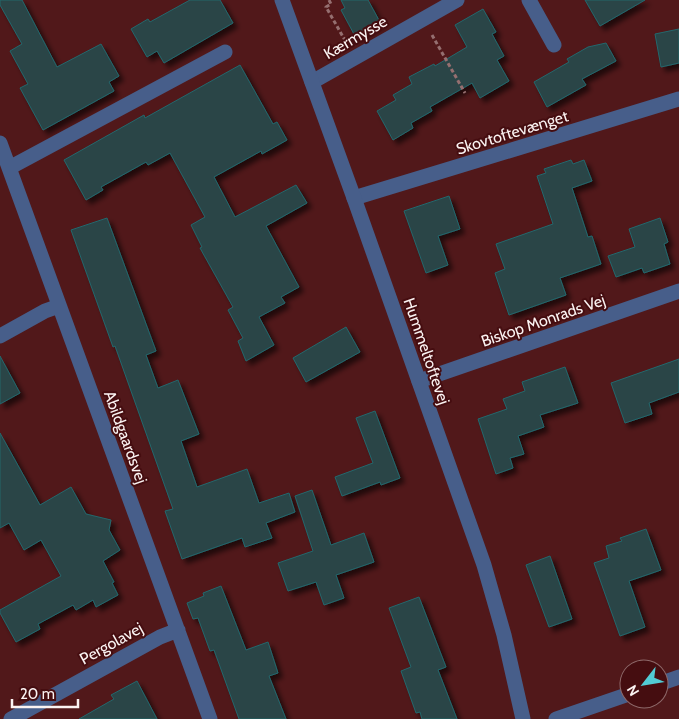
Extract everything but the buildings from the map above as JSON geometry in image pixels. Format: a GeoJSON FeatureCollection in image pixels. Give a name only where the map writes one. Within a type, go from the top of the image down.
{"type":"FeatureCollection","features":[{"type":"Feature","properties":{"kind":"street","name":"Hummeltoftevej"},"geometry":{"type":"LineString","coordinates":[[282,0],[484,565],[504,635],[523,719]]}},
{"type":"Feature","properties":{"kind":"street","name":"Kærmysse"},"geometry":{"type":"LineString","coordinates":[[312,82],[423,19],[440,4],[457,0]]}},
{"type":"Feature","properties":{"kind":"street"},"geometry":{"type":"LineString","coordinates":[[529,0],[554,45]]}},
{"type":"Feature","properties":{"kind":"street"},"geometry":{"type":"LineString","coordinates":[[9,168],[225,52]]}},
{"type":"Feature","properties":{"kind":"street","name":"Skovtoftevænget"},"geometry":{"type":"LineString","coordinates":[[354,198],[679,99]]}},
{"type":"Feature","properties":{"kind":"street","name":"Abildgaardsvej"},"geometry":{"type":"LineString","coordinates":[[0,143],[210,719]]}},
{"type":"Feature","properties":{"kind":"street","name":"Biskop Monrads Vej"},"geometry":{"type":"LineString","coordinates":[[419,381],[679,291]]}},
{"type":"Feature","properties":{"kind":"street"},"geometry":{"type":"LineString","coordinates":[[0,336],[59,306]]}},
{"type":"Feature","properties":{"kind":"street","name":"Pergolavej"},"geometry":{"type":"LineString","coordinates":[[11,719],[160,637],[178,630]]}},
{"type":"Feature","properties":{"kind":"street"},"geometry":{"type":"LineString","coordinates":[[556,719],[619,697]]}},
{"type":"Feature","properties":{"kind":"path"},"geometry":{"type":"LineString","coordinates":[[329,0],[331,4],[326,7],[355,58]]}},
{"type":"Feature","properties":{"kind":"path"},"geometry":{"type":"LineString","coordinates":[[423,19],[465,93]]}}]}
